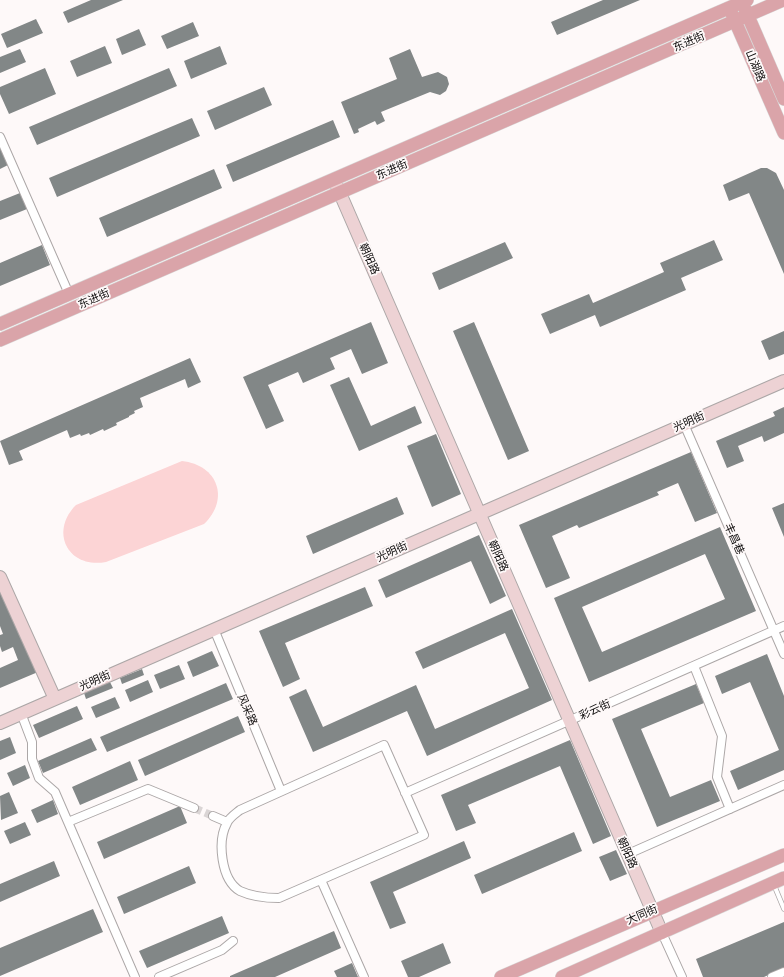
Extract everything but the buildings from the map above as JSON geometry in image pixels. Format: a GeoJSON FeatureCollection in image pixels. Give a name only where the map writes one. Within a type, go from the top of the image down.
{"type":"FeatureCollection","features":[{"type":"Feature","properties":{"kind":"main road","name":"东进街"},"geometry":{"type":"LineString","coordinates":[[0,340],[736,22],[748,15],[783,0]]}},
{"type":"Feature","properties":{"kind":"main road","name":"东进街"},"geometry":{"type":"LineString","coordinates":[[0,324],[334,179],[727,4],[744,1]]}},
{"type":"Feature","properties":{"kind":"main road","name":"山湖路"},"geometry":{"type":"LineString","coordinates":[[744,1],[748,15],[784,99]]}},
{"type":"Feature","properties":{"kind":"main road","name":"山湖路"},"geometry":{"type":"LineString","coordinates":[[727,4],[784,133]]}},
{"type":"Feature","properties":{"kind":"main road","name":"大同街"},"geometry":{"type":"LineString","coordinates":[[501,977],[784,855]]}},
{"type":"Feature","properties":{"kind":"main road"},"geometry":{"type":"LineString","coordinates":[[562,977],[778,881]]}},
{"type":"Feature","properties":{"kind":"street"},"geometry":{"type":"LineString","coordinates":[[0,137],[69,294]]}},
{"type":"Feature","properties":{"kind":"street","name":"朝阳路"},"geometry":{"type":"LineString","coordinates":[[334,179],[662,933]]}},
{"type":"Feature","properties":{"kind":"street","name":"光明街"},"geometry":{"type":"LineString","coordinates":[[0,723],[784,381]]}},
{"type":"Feature","properties":{"kind":"street","name":"丰昌巷"},"geometry":{"type":"LineString","coordinates":[[684,424],[784,654]]}},
{"type":"Feature","properties":{"kind":"street"},"geometry":{"type":"LineString","coordinates":[[1,583],[55,699]]}},
{"type":"Feature","properties":{"kind":"street","name":"彩云街"},"geometry":{"type":"LineString","coordinates":[[405,793],[784,626]]}},
{"type":"Feature","properties":{"kind":"street","name":"风采路"},"geometry":{"type":"LineString","coordinates":[[214,630],[281,791]]}},
{"type":"Feature","properties":{"kind":"street"},"geometry":{"type":"LineString","coordinates":[[694,666],[722,736],[717,777],[730,809]]}},
{"type":"Feature","properties":{"kind":"street"},"geometry":{"type":"LineString","coordinates":[[21,713],[32,742],[32,759],[39,778],[55,792],[135,977]]}},
{"type":"Feature","properties":{"kind":"street"},"geometry":{"type":"LineString","coordinates":[[384,745],[424,835],[279,898],[257,898],[238,890],[225,872],[222,855],[222,835],[227,822],[240,810],[281,791],[384,745]]}},
{"type":"Feature","properties":{"kind":"street"},"geometry":{"type":"LineString","coordinates":[[628,854],[784,786]]}},
{"type":"Feature","properties":{"kind":"street"},"geometry":{"type":"LineString","coordinates":[[68,822],[148,789],[194,808]]}},
{"type":"Feature","properties":{"kind":"street"},"geometry":{"type":"LineString","coordinates":[[212,816],[227,822]]}},
{"type":"Feature","properties":{"kind":"street"},"geometry":{"type":"LineString","coordinates":[[321,880],[364,977]]}},
{"type":"Feature","properties":{"kind":"street"},"geometry":{"type":"LineString","coordinates":[[662,933],[682,977]]}},
{"type":"Feature","properties":{"kind":"street"},"geometry":{"type":"LineString","coordinates":[[159,977],[222,950],[233,941]]}},
{"type":"Feature","properties":{"kind":"street"},"geometry":{"type":"LineString","coordinates":[[772,977],[784,972]]}},
{"type":"Feature","properties":{"kind":"lane"},"geometry":{"type":"LineString","coordinates":[[778,881],[784,908]]}},
{"type":"Feature","properties":{"kind":"shaded area"},"geometry":{"type":"Polygon","coordinates":[[[182,461],[194,464],[204,469],[212,476],[216,485],[218,494],[217,504],[212,514],[204,524],[106,562],[93,563],[81,560],[73,554],[67,546],[64,537],[64,526],[68,515],[76,505],[182,461]]]}},
{"type":"Feature","properties":{"kind":"tunnel"},"geometry":{"type":"LineString","coordinates":[[194,808],[213,816]]}}]}
